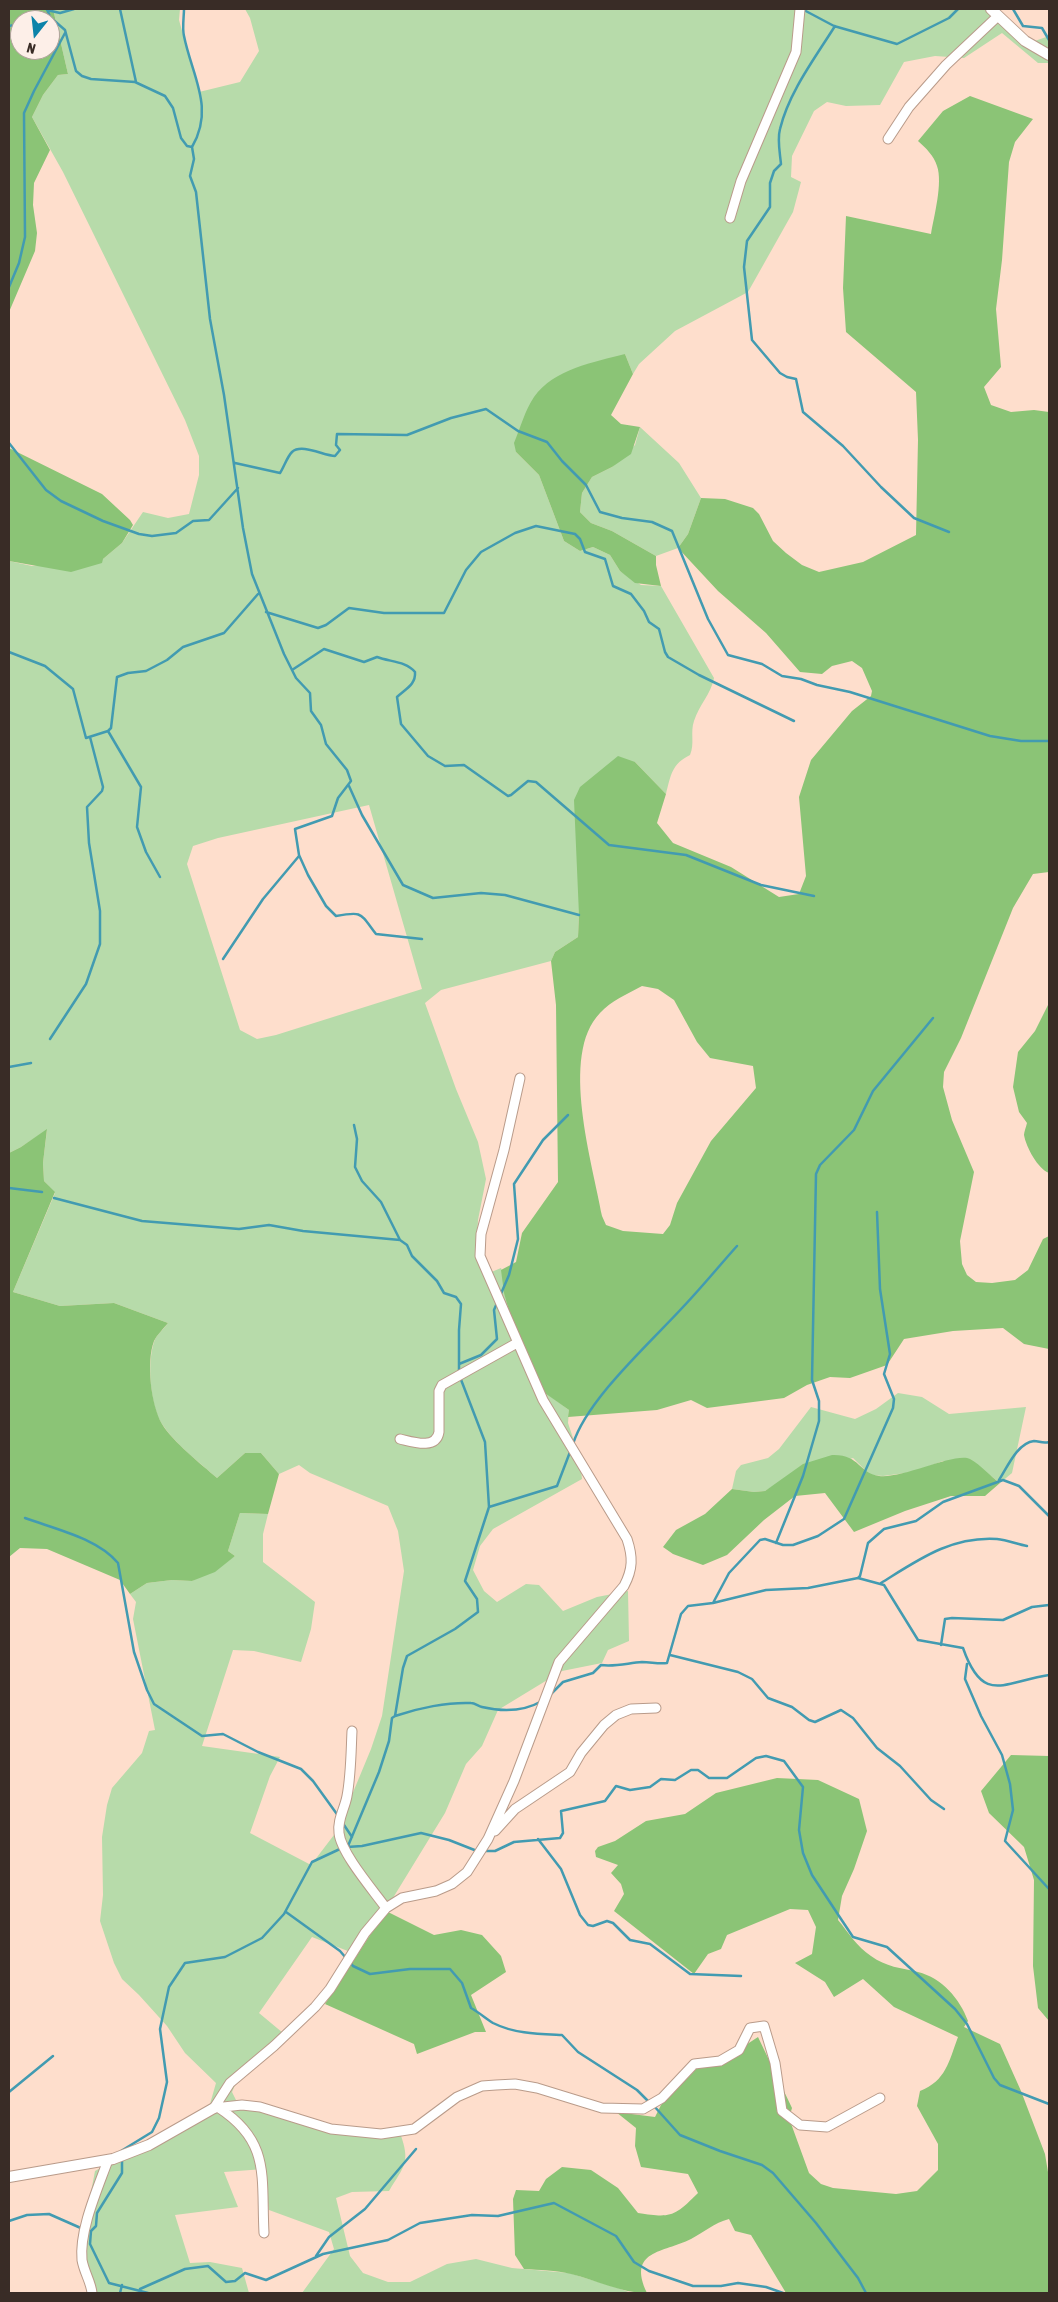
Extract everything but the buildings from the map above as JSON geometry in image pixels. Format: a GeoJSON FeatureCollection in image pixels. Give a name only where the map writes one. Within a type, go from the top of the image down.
{"type":"FeatureCollection","features":[{"type":"Feature","properties":{"kind":"street"},"geometry":{"type":"LineString","coordinates":[[730,218],[742,181],[796,52],[800,9]]}},
{"type":"Feature","properties":{"kind":"street"},"geometry":{"type":"LineString","coordinates":[[888,139],[909,107],[995,13],[1024,42],[1049,55]]}},
{"type":"Feature","properties":{"kind":"street"},"geometry":{"type":"LineString","coordinates":[[216,2108],[230,2083],[274,2046],[330,1990],[365,1933],[386,1908],[402,1898],[436,1891],[452,1884],[467,1872],[488,1839],[514,1781],[559,1662],[624,1586],[632,1567],[631,1549],[627,1539],[543,1400],[484,1267],[480,1248],[481,1234],[504,1150],[520,1078]]}},
{"type":"Feature","properties":{"kind":"street"},"geometry":{"type":"LineString","coordinates":[[400,1439],[419,1444],[434,1442],[438,1438],[439,1432],[439,1391],[442,1385],[517,1343]]}},
{"type":"Feature","properties":{"kind":"street"},"geometry":{"type":"LineString","coordinates":[[488,1839],[515,1809],[570,1772],[604,1725],[616,1715],[631,1709],[656,1708]]}},
{"type":"Feature","properties":{"kind":"street"},"geometry":{"type":"LineString","coordinates":[[352,1731],[350,1773],[347,1796],[339,1826],[339,1835],[345,1850],[386,1908]]}},
{"type":"Feature","properties":{"kind":"street"},"geometry":{"type":"LineString","coordinates":[[9,2177],[108,2160],[149,2145],[216,2108],[242,2105],[260,2107],[332,2129],[381,2134],[414,2129],[457,2096],[482,2086],[515,2084],[537,2088],[602,2108],[643,2109],[662,2098],[694,2064],[720,2061],[739,2050],[750,2028],[764,2026],[775,2063],[782,2111],[800,2125],[827,2127],[880,2098]]}},
{"type":"Feature","properties":{"kind":"street"},"geometry":{"type":"LineString","coordinates":[[216,2108],[237,2120],[256,2146],[260,2161],[264,2233]]}},
{"type":"Feature","properties":{"kind":"street"},"geometry":{"type":"LineString","coordinates":[[92,2293],[82,2262],[82,2252],[91,2207],[108,2160]]}},
{"type":"Feature","properties":{"kind":"green space"},"geometry":{"type":"Polygon","coordinates":[[[9,9],[53,10],[10,10],[10,60],[60,60],[60,39],[68,74],[58,75],[43,95],[32,117],[50,150],[34,183],[33,205],[37,233],[35,251],[9,312],[9,9]]]}},
{"type":"Feature","properties":{"kind":"green space"},"geometry":{"type":"Polygon","coordinates":[[[53,9],[180,9],[179,20],[199,92],[240,82],[259,51],[250,18],[245,9],[999,9],[1032,42],[1049,36],[1049,63],[1038,63],[1002,33],[964,58],[935,56],[904,62],[880,105],[846,106],[827,102],[814,111],[792,156],[791,177],[801,182],[793,212],[748,292],[675,331],[639,364],[633,374],[625,354],[516,452],[539,475],[564,541],[580,551],[593,547],[610,555],[620,571],[641,585],[661,586],[714,678],[694,721],[690,755],[679,762],[673,770],[666,794],[635,762],[579,915],[578,937],[555,952],[551,961],[441,990],[425,1003],[456,1089],[478,1142],[486,1179],[478,1220],[476,1260],[489,1273],[501,1268],[542,1390],[569,1410],[568,1423],[580,1459],[582,1479],[493,1529],[480,1546],[473,1570],[484,1591],[497,1602],[526,1584],[539,1585],[563,1611],[597,1597],[628,1591],[629,1641],[608,1650],[602,1663],[562,1671],[498,1710],[482,1746],[466,1764],[445,1813],[358,1955],[312,1937],[259,2013],[289,2038],[237,2081],[232,2092],[237,2102],[328,2131],[400,2133],[405,2151],[404,2164],[389,2191],[352,2192],[336,2198],[350,2256],[363,2273],[388,2282],[410,2282],[447,2264],[476,2259],[512,2268],[569,2273],[631,2293],[302,2293],[334,2249],[329,2232],[269,2210],[264,2169],[224,2172],[238,2207],[175,2215],[190,2263],[210,2262],[242,2268],[249,2293],[89,2293],[78,2260],[95,2171],[182,2123],[210,2104],[216,2083],[185,2053],[167,2026],[122,1979],[114,1963],[100,1921],[103,1895],[102,1837],[107,1805],[112,1788],[142,1753],[149,1731],[155,1730],[133,1619],[136,1602],[130,1594],[147,1583],[172,1580],[192,1581],[235,1556],[228,1551],[240,1513],[268,1514],[263,1534],[263,1562],[315,1602],[311,1629],[301,1662],[254,1651],[233,1650],[202,1746],[280,1757],[270,1776],[250,1833],[311,1865],[337,1831],[371,1749],[382,1716],[404,1571],[398,1531],[388,1506],[310,1473],[299,1465],[279,1474],[261,1453],[245,1453],[217,1478],[174,1439],[158,1416],[152,1395],[150,1372],[155,1339],[168,1323],[114,1303],[60,1306],[13,1292],[55,1193],[44,1181],[43,1163],[47,1130],[9,1153],[9,561],[32,566],[103,559],[122,543],[143,512],[168,518],[189,514],[199,475],[199,456],[185,420],[63,172],[32,117],[43,95],[58,75],[68,74],[60,39],[60,10],[53,9]],[[369,805],[218,838],[193,846],[187,864],[240,1030],[257,1039],[276,1035],[422,989],[369,805]]]}},
{"type":"Feature","properties":{"kind":"green space"},"geometry":{"type":"Polygon","coordinates":[[[970,96],[1033,119],[1015,142],[1009,162],[1002,260],[996,309],[1001,367],[984,387],[991,405],[1011,412],[1034,410],[1049,412],[1049,872],[1033,874],[1013,908],[961,1038],[944,1072],[943,1087],[952,1120],[974,1172],[960,1241],[962,1264],[967,1275],[976,1282],[992,1283],[1015,1280],[1028,1270],[1043,1239],[1049,1236],[1049,1349],[1024,1344],[1003,1328],[953,1331],[904,1339],[887,1365],[850,1378],[830,1377],[807,1385],[784,1398],[707,1408],[691,1400],[657,1410],[568,1417],[569,1410],[542,1391],[514,1328],[504,1293],[501,1270],[516,1262],[522,1233],[558,1182],[556,1005],[551,961],[555,952],[578,937],[579,915],[574,800],[580,787],[618,756],[635,762],[666,794],[657,823],[673,843],[731,867],[779,897],[799,894],[806,876],[799,797],[811,760],[852,711],[871,696],[872,691],[862,668],[852,661],[832,666],[822,674],[800,672],[766,633],[718,591],[678,548],[688,534],[701,498],[725,499],[753,508],[759,514],[773,541],[802,565],[819,572],[863,562],[916,535],[918,440],[916,392],[846,332],[843,288],[846,216],[931,234],[937,200],[939,173],[936,162],[927,149],[918,141],[943,111],[970,96]],[[642,986],[614,1001],[600,1013],[588,1032],[582,1055],[580,1082],[587,1140],[602,1216],[606,1225],[623,1231],[663,1234],[670,1225],[677,1203],[711,1141],[756,1088],[753,1066],[710,1058],[697,1042],[674,1000],[658,989],[642,986]]]}},
{"type":"Feature","properties":{"kind":"green space"},"geometry":{"type":"Polygon","coordinates":[[[625,354],[633,374],[611,415],[621,424],[640,427],[631,454],[612,467],[592,477],[582,493],[580,512],[591,523],[612,531],[656,556],[661,586],[635,583],[620,571],[610,555],[593,547],[580,551],[564,541],[539,475],[516,452],[514,443],[528,408],[542,387],[563,373],[575,368],[625,354]]]}},
{"type":"Feature","properties":{"kind":"green space"},"geometry":{"type":"Polygon","coordinates":[[[640,427],[679,463],[701,498],[688,534],[678,548],[656,556],[612,531],[591,523],[580,512],[582,493],[592,477],[612,467],[635,445],[640,427]]]}},
{"type":"Feature","properties":{"kind":"green space"},"geometry":{"type":"Polygon","coordinates":[[[9,448],[102,494],[130,520],[133,525],[122,543],[103,559],[102,563],[71,572],[9,561],[9,448]]]}},
{"type":"Feature","properties":{"kind":"green space"},"geometry":{"type":"Polygon","coordinates":[[[1049,1003],[1049,1173],[1033,1157],[1027,1145],[1024,1135],[1027,1123],[1019,1112],[1013,1087],[1018,1052],[1035,1031],[1049,1003]]]}},
{"type":"Feature","properties":{"kind":"green space"},"geometry":{"type":"Polygon","coordinates":[[[47,1129],[43,1163],[44,1181],[55,1192],[13,1292],[60,1306],[114,1303],[168,1323],[154,1341],[150,1360],[155,1406],[158,1416],[167,1431],[217,1478],[245,1453],[261,1453],[279,1474],[268,1514],[240,1513],[228,1551],[235,1556],[215,1572],[192,1581],[172,1580],[147,1583],[130,1594],[120,1580],[47,1549],[20,1548],[9,1557],[9,1153],[47,1129]]]}},
{"type":"Feature","properties":{"kind":"green space"},"geometry":{"type":"Polygon","coordinates":[[[898,1393],[922,1397],[949,1414],[1026,1407],[1012,1473],[1000,1483],[991,1476],[943,1461],[913,1472],[883,1476],[870,1475],[853,1458],[778,1483],[765,1491],[754,1492],[732,1489],[736,1471],[741,1465],[768,1458],[779,1449],[811,1407],[855,1419],[876,1409],[898,1393]]]}},
{"type":"Feature","properties":{"kind":"green space"},"geometry":{"type":"Polygon","coordinates":[[[832,1455],[848,1457],[867,1471],[879,1476],[901,1474],[953,1459],[970,1459],[1000,1483],[985,1496],[951,1496],[905,1511],[854,1532],[825,1493],[795,1496],[764,1520],[727,1555],[703,1565],[673,1554],[663,1547],[676,1530],[705,1514],[732,1489],[754,1492],[765,1491],[803,1464],[832,1455]]]}},
{"type":"Feature","properties":{"kind":"green space"},"geometry":{"type":"Polygon","coordinates":[[[1011,1755],[1049,1756],[1049,2021],[1038,2008],[1033,1966],[1034,1880],[1024,1847],[989,1813],[981,1791],[1011,1755]]]}},
{"type":"Feature","properties":{"kind":"green space"},"geometry":{"type":"Polygon","coordinates":[[[777,1778],[818,1780],[859,1799],[867,1831],[854,1869],[842,1896],[838,1920],[861,1948],[877,1960],[894,1967],[927,1975],[942,1984],[955,1997],[965,2013],[968,2021],[964,2027],[1000,2044],[1021,2091],[1045,2154],[1049,2178],[1049,2293],[786,2293],[751,2235],[735,2231],[729,2219],[714,2225],[691,2239],[651,2255],[645,2261],[642,2268],[642,2279],[647,2293],[618,2289],[565,2273],[524,2269],[515,2255],[513,2199],[516,2190],[539,2191],[546,2179],[562,2167],[591,2170],[618,2188],[638,2213],[671,2214],[690,2201],[698,2193],[688,2174],[641,2167],[635,2146],[636,2128],[616,2112],[655,2117],[661,2105],[706,2059],[726,2058],[758,2037],[792,2108],[789,2118],[809,2173],[821,2184],[833,2188],[896,2194],[917,2191],[938,2170],[938,2144],[917,2106],[920,2091],[936,2082],[941,2076],[949,2062],[958,2037],[894,2007],[863,1979],[834,1997],[825,1982],[795,1963],[812,1954],[816,1927],[808,1910],[790,1909],[727,1935],[721,1949],[708,1954],[694,1974],[614,1911],[624,1894],[621,1884],[611,1873],[618,1865],[596,1857],[595,1851],[598,1847],[615,1841],[646,1821],[685,1814],[716,1793],[777,1778]]]}},
{"type":"Feature","properties":{"kind":"green space"},"geometry":{"type":"Polygon","coordinates":[[[386,1911],[434,1935],[461,1930],[482,1935],[501,1956],[506,1972],[471,1995],[486,2032],[475,2032],[417,2054],[414,2044],[325,2004],[386,1911]]]}},
{"type":"Feature","properties":{"kind":"waterway"},"geometry":{"type":"LineString","coordinates":[[47,9],[50,17],[65,30],[76,71],[82,76],[91,79],[135,82],[165,96],[173,108],[181,138],[187,146],[192,147]]}},
{"type":"Feature","properties":{"kind":"waterway"},"geometry":{"type":"LineString","coordinates":[[60,13],[74,9]]}},
{"type":"Feature","properties":{"kind":"waterway"},"geometry":{"type":"LineString","coordinates":[[120,9],[136,82]]}},
{"type":"Feature","properties":{"kind":"waterway"},"geometry":{"type":"LineString","coordinates":[[184,9],[184,36],[202,105],[199,133],[192,147],[194,159],[190,176],[196,192],[210,319],[252,574],[284,654],[296,678],[310,693],[311,711],[321,725],[326,744],[347,770],[351,781],[338,798],[332,816],[295,829],[299,855],[326,906],[336,916],[360,915],[376,934],[422,939]]}},
{"type":"Feature","properties":{"kind":"waterway"},"geometry":{"type":"LineString","coordinates":[[802,9],[834,26],[897,44],[949,18],[958,9]]}},
{"type":"Feature","properties":{"kind":"waterway"},"geometry":{"type":"LineString","coordinates":[[1013,9],[1023,26],[1042,28],[1049,40]]}},
{"type":"Feature","properties":{"kind":"waterway"},"geometry":{"type":"LineString","coordinates":[[835,26],[803,76],[784,115],[779,133],[781,164],[774,171],[770,183],[770,207],[747,241],[744,267],[752,340],[780,373],[796,379],[803,412],[843,446],[881,487],[914,518],[949,532]]}},
{"type":"Feature","properties":{"kind":"waterway"},"geometry":{"type":"LineString","coordinates":[[9,287],[19,263],[25,237],[24,113],[65,33]]}},
{"type":"Feature","properties":{"kind":"waterway"},"geometry":{"type":"LineString","coordinates":[[235,463],[280,473],[290,454],[296,450],[307,449],[335,456],[340,450],[336,445],[337,434],[407,435],[451,418],[486,409],[518,431],[547,442],[562,461],[586,485],[600,512],[622,518],[652,522],[672,531],[708,619],[728,655],[762,664],[782,676],[850,692],[990,736],[1021,741],[1049,741]]}},
{"type":"Feature","properties":{"kind":"waterway"},"geometry":{"type":"LineString","coordinates":[[9,443],[46,490],[61,501],[103,521],[139,534],[152,536],[176,533],[193,521],[209,520],[238,488]]}},
{"type":"Feature","properties":{"kind":"waterway"},"geometry":{"type":"LineString","coordinates":[[266,612],[318,628],[326,625],[349,608],[384,613],[444,613],[466,570],[481,552],[515,533],[536,526],[575,534],[580,539],[585,552],[605,559],[613,586],[631,594],[644,611],[649,622],[659,629],[668,657],[699,675],[794,721]]}},
{"type":"Feature","properties":{"kind":"waterway"},"geometry":{"type":"LineString","coordinates":[[9,652],[45,666],[73,689],[86,738],[108,731],[111,728],[117,677],[128,673],[146,671],[167,660],[183,647],[224,633],[258,594]]}},
{"type":"Feature","properties":{"kind":"waterway"},"geometry":{"type":"LineString","coordinates":[[292,670],[324,649],[364,662],[377,657],[398,662],[415,672],[414,680],[397,697],[401,724],[428,756],[445,766],[464,765],[508,796],[528,781],[536,782],[609,845],[686,855],[761,885],[814,896]]}},
{"type":"Feature","properties":{"kind":"waterway"},"geometry":{"type":"LineString","coordinates":[[108,731],[141,787],[137,827],[146,852],[160,877]]}},
{"type":"Feature","properties":{"kind":"waterway"},"geometry":{"type":"LineString","coordinates":[[50,1039],[86,984],[100,944],[100,911],[89,843],[87,807],[102,791],[103,787],[90,737]]}},
{"type":"Feature","properties":{"kind":"waterway"},"geometry":{"type":"LineString","coordinates":[[349,786],[362,815],[403,885],[433,898],[481,893],[505,895],[579,915]]}},
{"type":"Feature","properties":{"kind":"waterway"},"geometry":{"type":"LineString","coordinates":[[223,959],[263,899],[299,856]]}},
{"type":"Feature","properties":{"kind":"waterway"},"geometry":{"type":"LineString","coordinates":[[776,1543],[803,1476],[819,1421],[819,1401],[812,1380],[816,1174],[820,1165],[854,1130],[873,1091],[933,1018]]}},
{"type":"Feature","properties":{"kind":"waterway"},"geometry":{"type":"LineString","coordinates":[[9,1067],[31,1063]]}},
{"type":"Feature","properties":{"kind":"waterway"},"geometry":{"type":"LineString","coordinates":[[500,1296],[509,1275],[518,1239],[514,1184],[543,1140],[568,1115]]}},
{"type":"Feature","properties":{"kind":"waterway"},"geometry":{"type":"LineString","coordinates":[[354,1125],[357,1139],[355,1167],[362,1181],[381,1202],[400,1240],[407,1245],[412,1256],[437,1281],[444,1293],[456,1297],[461,1304],[459,1372]]}},
{"type":"Feature","properties":{"kind":"waterway"},"geometry":{"type":"LineString","coordinates":[[9,1188],[42,1192]]}},
{"type":"Feature","properties":{"kind":"waterway"},"geometry":{"type":"LineString","coordinates":[[54,1198],[142,1221],[239,1229],[269,1225],[303,1231],[400,1240]]}},
{"type":"Feature","properties":{"kind":"waterway"},"geometry":{"type":"LineString","coordinates":[[713,1603],[729,1573],[760,1540],[765,1539],[783,1545],[793,1545],[818,1536],[844,1519],[893,1408],[894,1399],[884,1374],[890,1354],[880,1289],[877,1212]]}},
{"type":"Feature","properties":{"kind":"waterway"},"geometry":{"type":"LineString","coordinates":[[573,1444],[580,1427],[606,1390],[737,1246]]}},
{"type":"Feature","properties":{"kind":"waterway"},"geometry":{"type":"LineString","coordinates":[[459,1364],[481,1355],[497,1339],[494,1310],[497,1303]]}},
{"type":"Feature","properties":{"kind":"waterway"},"geometry":{"type":"LineString","coordinates":[[348,1846],[379,1772],[389,1741],[392,1718],[395,1716],[403,1668],[407,1656],[455,1629],[478,1612],[477,1599],[465,1581],[489,1507],[485,1442],[460,1377]]}},
{"type":"Feature","properties":{"kind":"waterway"},"geometry":{"type":"LineString","coordinates":[[999,1480],[1022,1446],[1034,1441],[1049,1442]]}},
{"type":"Feature","properties":{"kind":"waterway"},"geometry":{"type":"LineString","coordinates":[[489,1507],[557,1486],[570,1452]]}},
{"type":"Feature","properties":{"kind":"waterway"},"geometry":{"type":"LineString","coordinates":[[858,1578],[868,1543],[884,1529],[916,1521],[943,1502],[1003,1480],[1019,1486],[1049,1516]]}},
{"type":"Feature","properties":{"kind":"waterway"},"geometry":{"type":"LineString","coordinates":[[25,1518],[75,1535],[99,1547],[118,1563],[134,1652],[147,1690],[154,1704],[202,1736],[223,1734],[258,1752],[301,1769],[313,1781],[339,1817]]}},
{"type":"Feature","properties":{"kind":"waterway"},"geometry":{"type":"LineString","coordinates":[[881,1583],[922,1558],[965,1541],[997,1539],[1027,1546]]}},
{"type":"Feature","properties":{"kind":"waterway"},"geometry":{"type":"LineString","coordinates":[[550,1695],[563,1682],[593,1673],[601,1665],[642,1662],[667,1663],[681,1614],[688,1606],[713,1603],[766,1590],[808,1588],[858,1578],[884,1585],[918,1640],[963,1648],[978,1677],[987,1683],[1007,1685],[1049,1675]]}},
{"type":"Feature","properties":{"kind":"waterway"},"geometry":{"type":"LineString","coordinates":[[941,1645],[945,1619],[1003,1620],[1032,1607],[1049,1605]]}},
{"type":"Feature","properties":{"kind":"waterway"},"geometry":{"type":"LineString","coordinates":[[670,1655],[738,1672],[752,1679],[768,1698],[792,1707],[809,1720],[815,1722],[841,1710],[853,1718],[877,1748],[900,1766],[931,1800],[944,1809]]}},
{"type":"Feature","properties":{"kind":"waterway"},"geometry":{"type":"LineString","coordinates":[[967,1664],[965,1679],[981,1716],[1002,1755],[1010,1784],[1013,1810],[1005,1841],[1049,1889]]}},
{"type":"Feature","properties":{"kind":"waterway"},"geometry":{"type":"LineString","coordinates":[[395,1716],[413,1710],[453,1703],[472,1703],[490,1709],[513,1710],[535,1705],[542,1701]]}},
{"type":"Feature","properties":{"kind":"waterway"},"geometry":{"type":"LineString","coordinates":[[482,1851],[495,1851],[514,1842],[560,1838],[563,1833],[561,1811],[605,1801],[616,1786],[630,1790],[650,1787],[661,1779],[675,1780],[691,1770],[698,1770],[709,1778],[727,1778],[756,1758],[766,1756],[784,1761],[803,1787],[799,1830],[803,1853],[812,1875],[853,1937],[887,1947],[955,2009],[967,2024],[994,2078],[1000,2085],[1049,2104]]}},
{"type":"Feature","properties":{"kind":"waterway"},"geometry":{"type":"LineString","coordinates":[[342,1822],[352,1837]]}},
{"type":"Feature","properties":{"kind":"waterway"},"geometry":{"type":"LineString","coordinates":[[347,1847],[362,1846],[421,1833],[449,1840],[477,1851]]}},
{"type":"Feature","properties":{"kind":"waterway"},"geometry":{"type":"LineString","coordinates":[[538,1839],[561,1869],[580,1915],[588,1925],[593,1926],[607,1921],[613,1923],[630,1940],[650,1944],[690,1974],[741,1976]]}},
{"type":"Feature","properties":{"kind":"waterway"},"geometry":{"type":"LineString","coordinates":[[121,2151],[152,2132],[159,2118],[167,2082],[160,2029],[169,1987],[185,1963],[225,1957],[262,1938],[284,1914],[312,1862],[342,1848]]}},
{"type":"Feature","properties":{"kind":"waterway"},"geometry":{"type":"LineString","coordinates":[[286,1912],[340,1951],[346,1958]]}},
{"type":"Feature","properties":{"kind":"waterway"},"geometry":{"type":"LineString","coordinates":[[350,1962],[353,1966],[370,1974],[410,1969],[450,1969],[462,1983],[471,2008],[491,2022],[501,2027],[518,2031],[562,2035],[578,2052],[637,2090],[650,2103]]}},
{"type":"Feature","properties":{"kind":"waterway"},"geometry":{"type":"LineString","coordinates":[[9,2092],[53,2056]]}},
{"type":"Feature","properties":{"kind":"waterway"},"geometry":{"type":"LineString","coordinates":[[654,2106],[680,2135],[762,2165],[773,2173],[816,2223],[858,2278],[866,2293]]}},
{"type":"Feature","properties":{"kind":"waterway"},"geometry":{"type":"LineString","coordinates":[[316,2256],[329,2237],[365,2209],[416,2149]]}},
{"type":"Feature","properties":{"kind":"waterway"},"geometry":{"type":"LineString","coordinates":[[122,2159],[122,2173],[97,2213],[96,2226],[91,2231],[90,2244],[109,2283],[148,2293]]}},
{"type":"Feature","properties":{"kind":"waterway"},"geometry":{"type":"LineString","coordinates":[[140,2289],[185,2269],[208,2266],[226,2282],[235,2281],[245,2273],[266,2280],[323,2254],[388,2240],[420,2223],[472,2215],[498,2216],[554,2203],[616,2236],[634,2262],[649,2271],[693,2286],[721,2286],[738,2283],[766,2287],[783,2293]]}},
{"type":"Feature","properties":{"kind":"waterway"},"geometry":{"type":"LineString","coordinates":[[9,2221],[27,2215],[49,2214],[83,2229]]}},
{"type":"Feature","properties":{"kind":"waterway"},"geometry":{"type":"LineString","coordinates":[[120,2293],[122,2285]]}}]}
